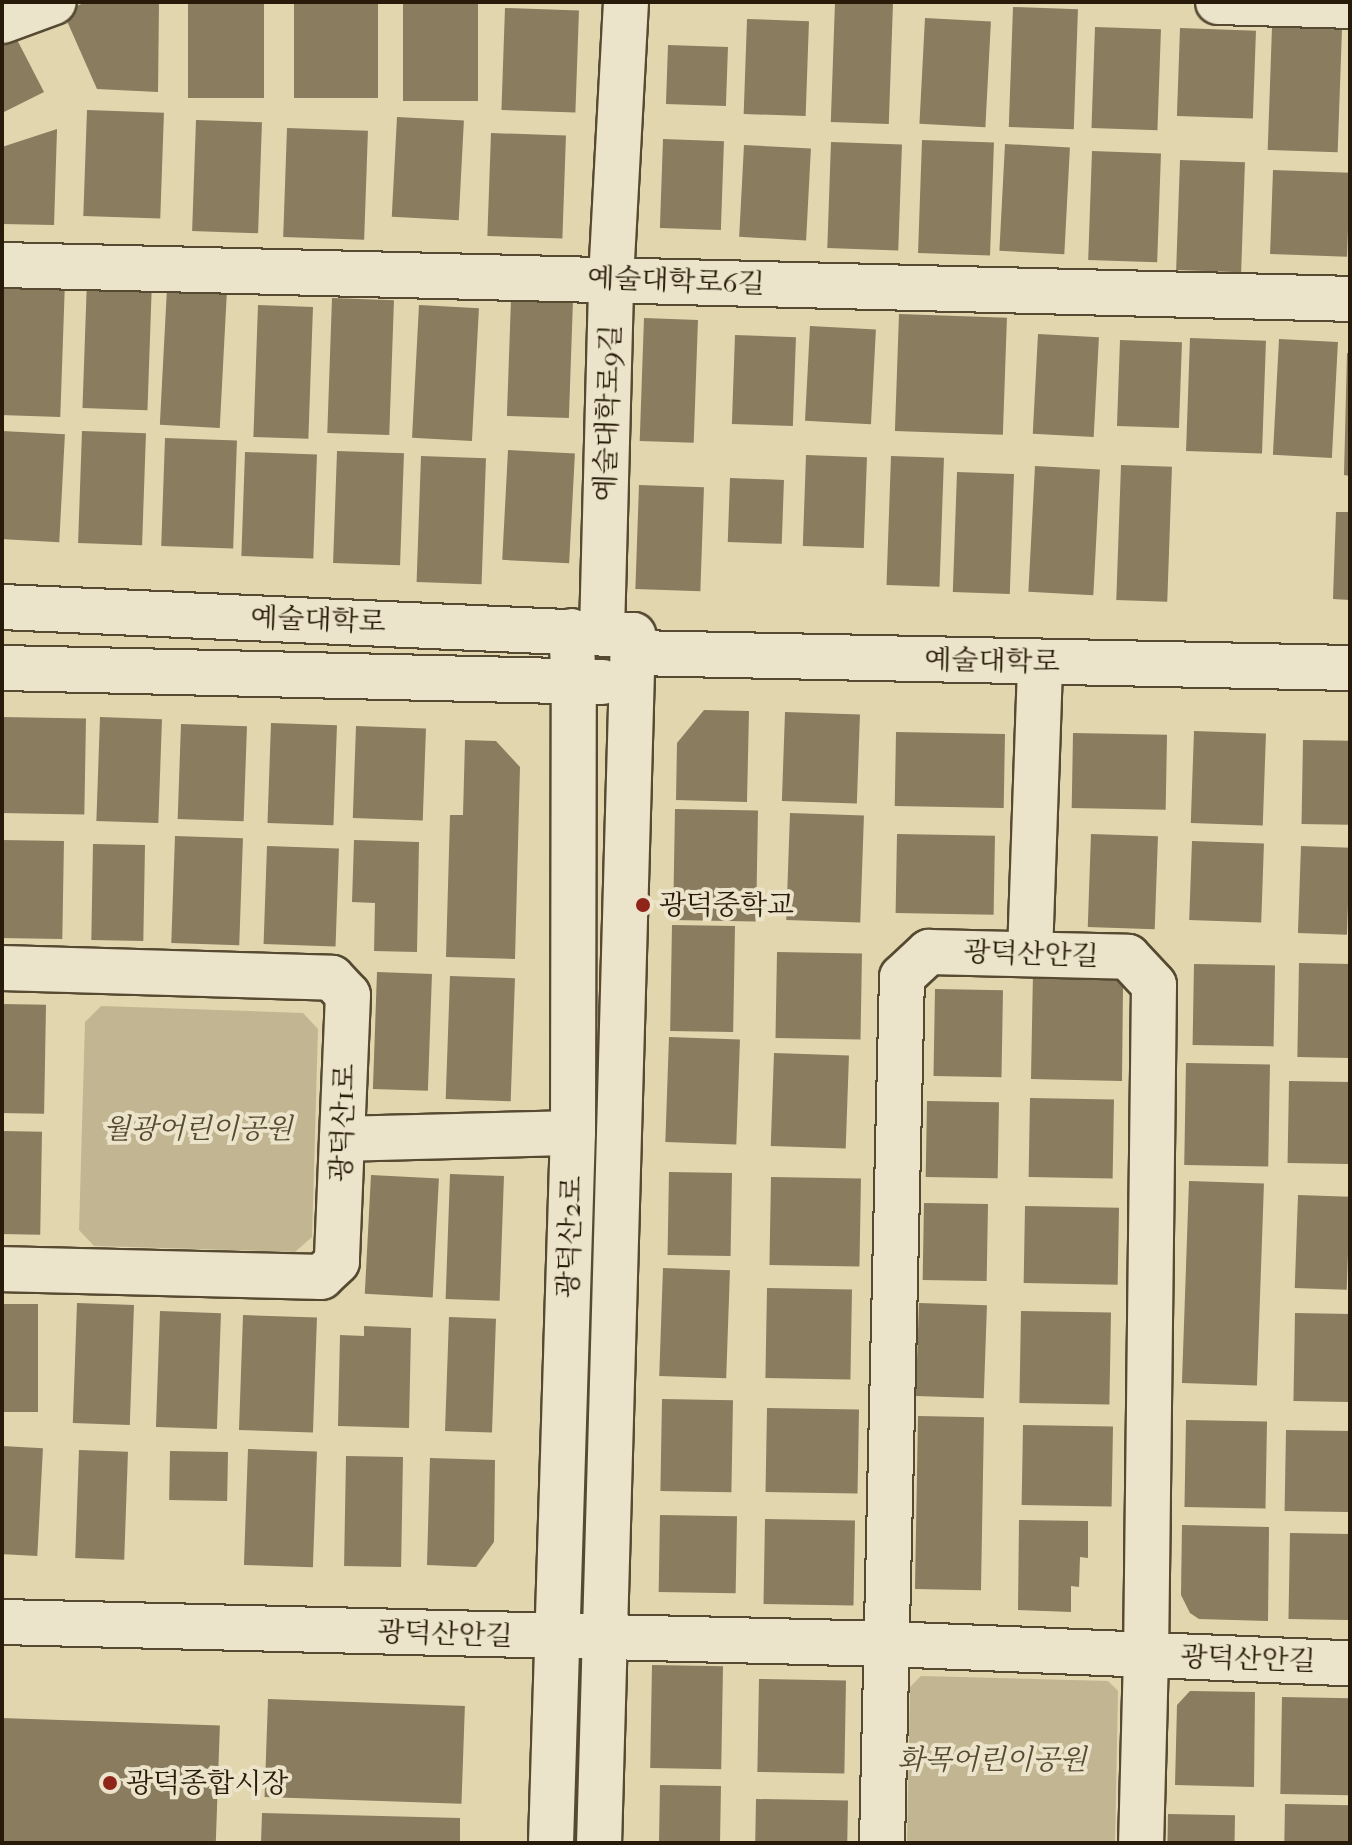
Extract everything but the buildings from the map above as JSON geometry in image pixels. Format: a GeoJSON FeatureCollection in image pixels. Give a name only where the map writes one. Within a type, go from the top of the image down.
{"type":"FeatureCollection","features":[{"type":"Feature","properties":{"kind":"street"},"geometry":{"type":"LineString","coordinates":[[2,21],[54,2]]}},
{"type":"Feature","properties":{"kind":"street","name":"예술대학로9길"},"geometry":{"type":"LineString","coordinates":[[615,646],[611,279],[626,2]]}},
{"type":"Feature","properties":{"kind":"street"},"geometry":{"type":"LineString","coordinates":[[1218,2],[1350,6]]}},
{"type":"Feature","properties":{"kind":"street","name":"예술대학로6길"},"geometry":{"type":"LineString","coordinates":[[2,265],[1350,299]]}},
{"type":"Feature","properties":{"kind":"street","name":"예술대학로"},"geometry":{"type":"LineString","coordinates":[[2,607],[615,646],[1040,662],[1350,668]]}},
{"type":"Feature","properties":{"kind":"street","name":"예술대학로"},"geometry":{"type":"LineString","coordinates":[[2,668],[574,682],[615,646]]}},
{"type":"Feature","properties":{"kind":"street","name":"광덕산2로"},"geometry":{"type":"LineString","coordinates":[[551,1843],[573,1133],[574,682],[615,646]]}},
{"type":"Feature","properties":{"kind":"street","name":"광덕산2로"},"geometry":{"type":"LineString","coordinates":[[599,1843],[615,646]]}},
{"type":"Feature","properties":{"kind":"street"},"geometry":{"type":"LineString","coordinates":[[1030,954],[1040,662]]}},
{"type":"Feature","properties":{"kind":"street","name":"광덕산안길"},"geometry":{"type":"LineString","coordinates":[[882,1843],[902,977],[929,952],[1128,957],[1154,985],[1141,1843]]}},
{"type":"Feature","properties":{"kind":"street","name":"광덕산1로"},"geometry":{"type":"LineString","coordinates":[[2,968],[332,978],[348,995],[337,1262],[321,1277],[2,1269]]}},
{"type":"Feature","properties":{"kind":"street"},"geometry":{"type":"LineString","coordinates":[[342,1139],[573,1133]]}},
{"type":"Feature","properties":{"kind":"street","name":"광덕산안길"},"geometry":{"type":"LineString","coordinates":[[2,1622],[888,1644],[1350,1663]]}},
{"type":"Feature","properties":{"kind":"green space","name":"월광어린이공원"},"geometry":{"type":"Polygon","coordinates":[[[101,1006],[303,1013],[318,1029],[312,1237],[295,1252],[94,1246],[79,1230],[85,1022],[101,1006]]]}},
{"type":"Feature","properties":{"kind":"green space","name":"화목어린이공원"},"geometry":{"type":"Polygon","coordinates":[[[921,1676],[1108,1681],[1118,1691],[1115,1843],[907,1843],[910,1687],[921,1676]]]}},
{"type":"Feature","properties":{"kind":"place","name":"광덕중학교"},"geometry":{"type":"Point","coordinates":[643,905]}},
{"type":"Feature","properties":{"kind":"place","name":"광덕종합시장"},"geometry":{"type":"Point","coordinates":[110,1783]}}]}
